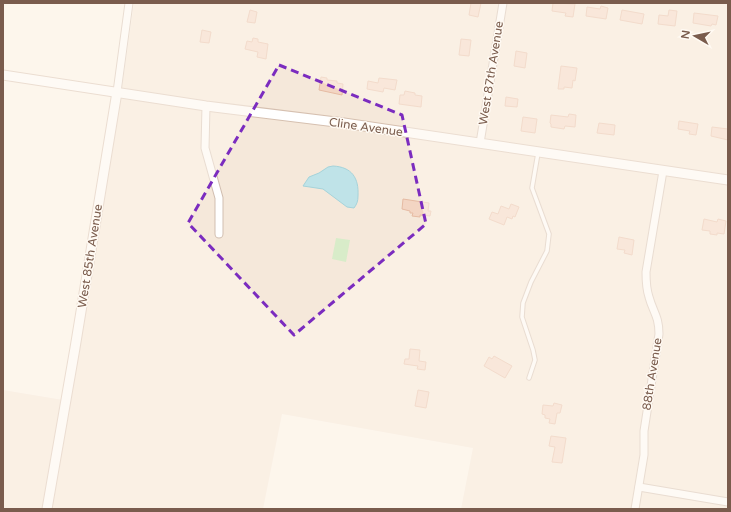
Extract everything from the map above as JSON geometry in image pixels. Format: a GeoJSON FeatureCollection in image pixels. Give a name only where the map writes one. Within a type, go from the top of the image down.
{"type":"FeatureCollection","features":[{"type":"Feature","properties":{"kind":"street","name":"West 85th Avenue"},"geometry":{"type":"LineString","coordinates":[[48,509],[117,92],[129,3]]}},
{"type":"Feature","properties":{"kind":"street","name":"West 87th Avenue"},"geometry":{"type":"LineString","coordinates":[[480,143],[503,3]]}},
{"type":"Feature","properties":{"kind":"street","name":"Cline Avenue"},"geometry":{"type":"LineString","coordinates":[[3,75],[206,106],[344,123],[728,180]]}},
{"type":"Feature","properties":{"kind":"street"},"geometry":{"type":"LineString","coordinates":[[206,106],[205,148],[219,198],[219,234]]}},
{"type":"Feature","properties":{"kind":"street","name":"88th Avenue"},"geometry":{"type":"LineString","coordinates":[[635,509],[644,455],[644,431],[659,334],[659,325],[656,313],[649,297],[646,283],[646,272],[663,170]]}},
{"type":"Feature","properties":{"kind":"street"},"geometry":{"type":"LineString","coordinates":[[639,487],[728,502]]}},
{"type":"Feature","properties":{"kind":"lane"},"geometry":{"type":"LineString","coordinates":[[529,378],[535,360],[522,317],[523,302],[530,282],[547,251],[549,234],[532,188],[538,153]]}},
{"type":"Feature","properties":{"kind":"highlighted area"},"geometry":{"type":"Polygon","coordinates":[[[279,65],[402,115],[426,224],[294,335],[188,223],[279,65]]]}},
{"type":"Feature","properties":{"kind":"shaded area"},"geometry":{"type":"Polygon","coordinates":[[[134,3],[728,3],[728,509],[461,509],[473,448],[282,414],[263,509],[3,509],[3,390],[69,401],[122,87],[134,3]]]}},
{"type":"Feature","properties":{"kind":"green space"},"geometry":{"type":"Polygon","coordinates":[[[336,238],[350,240],[346,262],[332,259],[336,238]]]}},
{"type":"Feature","properties":{"kind":"water"},"geometry":{"type":"Polygon","coordinates":[[[333,166],[350,171],[356,179],[358,198],[354,208],[347,207],[323,189],[303,186],[309,177],[333,166]]]}},
{"type":"Feature","properties":{"kind":"building"},"geometry":{"type":"Polygon","coordinates":[[[471,3],[481,3],[478,17],[469,15],[471,3]]]}},
{"type":"Feature","properties":{"kind":"building"},"geometry":{"type":"Polygon","coordinates":[[[553,3],[575,4],[573,17],[565,16],[566,13],[552,11],[553,3]]]}},
{"type":"Feature","properties":{"kind":"building"},"geometry":{"type":"Polygon","coordinates":[[[601,6],[608,8],[606,19],[586,16],[587,7],[600,9],[601,6]]]}},
{"type":"Feature","properties":{"kind":"building"},"geometry":{"type":"Polygon","coordinates":[[[250,10],[257,12],[255,23],[247,22],[250,10]]]}},
{"type":"Feature","properties":{"kind":"building"},"geometry":{"type":"Polygon","coordinates":[[[622,10],[644,14],[642,24],[620,20],[622,10]]]}},
{"type":"Feature","properties":{"kind":"building"},"geometry":{"type":"Polygon","coordinates":[[[669,10],[677,11],[675,26],[658,24],[659,15],[668,16],[669,10]]]}},
{"type":"Feature","properties":{"kind":"building"},"geometry":{"type":"Polygon","coordinates":[[[694,13],[718,16],[716,25],[712,24],[711,26],[693,23],[694,13]]]}},
{"type":"Feature","properties":{"kind":"building"},"geometry":{"type":"Polygon","coordinates":[[[202,30],[211,32],[209,43],[200,42],[202,30]]]}},
{"type":"Feature","properties":{"kind":"building"},"geometry":{"type":"Polygon","coordinates":[[[253,38],[258,39],[258,42],[268,44],[266,59],[257,57],[258,52],[245,49],[247,41],[252,42],[253,38]]]}},
{"type":"Feature","properties":{"kind":"building"},"geometry":{"type":"Polygon","coordinates":[[[461,39],[471,40],[469,56],[459,55],[461,39]]]}},
{"type":"Feature","properties":{"kind":"building"},"geometry":{"type":"Polygon","coordinates":[[[516,51],[527,53],[525,68],[514,66],[516,51]]]}},
{"type":"Feature","properties":{"kind":"building"},"geometry":{"type":"Polygon","coordinates":[[[561,66],[577,68],[575,81],[573,80],[572,88],[564,87],[564,89],[558,89],[561,66]]]}},
{"type":"Feature","properties":{"kind":"building"},"geometry":{"type":"Polygon","coordinates":[[[321,77],[343,84],[342,95],[319,90],[321,77]]]}},
{"type":"Feature","properties":{"kind":"building"},"geometry":{"type":"Polygon","coordinates":[[[379,78],[397,80],[395,90],[384,88],[383,92],[367,89],[368,81],[378,83],[379,78]]]}},
{"type":"Feature","properties":{"kind":"building"},"geometry":{"type":"Polygon","coordinates":[[[405,91],[422,96],[421,107],[399,104],[400,95],[404,95],[405,91]]]}},
{"type":"Feature","properties":{"kind":"building"},"geometry":{"type":"Polygon","coordinates":[[[506,97],[518,99],[517,107],[505,106],[506,97]]]}},
{"type":"Feature","properties":{"kind":"building"},"geometry":{"type":"Polygon","coordinates":[[[569,114],[576,115],[575,127],[565,126],[564,129],[551,127],[551,115],[568,117],[569,114]]]}},
{"type":"Feature","properties":{"kind":"building"},"geometry":{"type":"Polygon","coordinates":[[[523,117],[537,119],[535,133],[521,131],[523,117]]]}},
{"type":"Feature","properties":{"kind":"building"},"geometry":{"type":"Polygon","coordinates":[[[679,121],[698,124],[696,135],[689,134],[690,131],[678,129],[679,121]]]}},
{"type":"Feature","properties":{"kind":"building"},"geometry":{"type":"Polygon","coordinates":[[[599,123],[615,125],[614,135],[597,133],[599,123]]]}},
{"type":"Feature","properties":{"kind":"building"},"geometry":{"type":"Polygon","coordinates":[[[712,127],[728,129],[728,140],[711,136],[712,127]]]}},
{"type":"Feature","properties":{"kind":"building"},"geometry":{"type":"Polygon","coordinates":[[[403,199],[429,203],[428,211],[431,211],[430,216],[412,216],[413,213],[402,209],[403,199]]]}},
{"type":"Feature","properties":{"kind":"building"},"geometry":{"type":"Polygon","coordinates":[[[511,204],[519,207],[515,217],[513,216],[512,219],[507,217],[504,225],[489,219],[492,212],[498,214],[501,206],[509,209],[511,204]]]}},
{"type":"Feature","properties":{"kind":"building"},"geometry":{"type":"Polygon","coordinates":[[[704,219],[717,222],[718,219],[726,221],[724,234],[710,234],[710,231],[702,230],[704,219]]]}},
{"type":"Feature","properties":{"kind":"building"},"geometry":{"type":"Polygon","coordinates":[[[619,237],[634,240],[632,255],[624,253],[625,250],[617,249],[619,237]]]}},
{"type":"Feature","properties":{"kind":"building"},"geometry":{"type":"Polygon","coordinates":[[[410,349],[420,350],[419,361],[426,362],[425,370],[417,369],[418,366],[404,364],[405,359],[409,359],[410,349]]]}},
{"type":"Feature","properties":{"kind":"building"},"geometry":{"type":"Polygon","coordinates":[[[494,356],[512,366],[505,378],[484,366],[489,357],[492,359],[494,356]]]}},
{"type":"Feature","properties":{"kind":"building"},"geometry":{"type":"Polygon","coordinates":[[[418,390],[429,392],[426,408],[415,406],[418,390]]]}},
{"type":"Feature","properties":{"kind":"building"},"geometry":{"type":"Polygon","coordinates":[[[554,403],[562,405],[560,413],[557,413],[555,424],[549,423],[550,419],[545,418],[545,415],[542,414],[543,405],[553,406],[554,403]]]}},
{"type":"Feature","properties":{"kind":"building"},"geometry":{"type":"Polygon","coordinates":[[[551,436],[566,438],[562,463],[552,462],[555,447],[549,446],[551,436]]]}}]}
